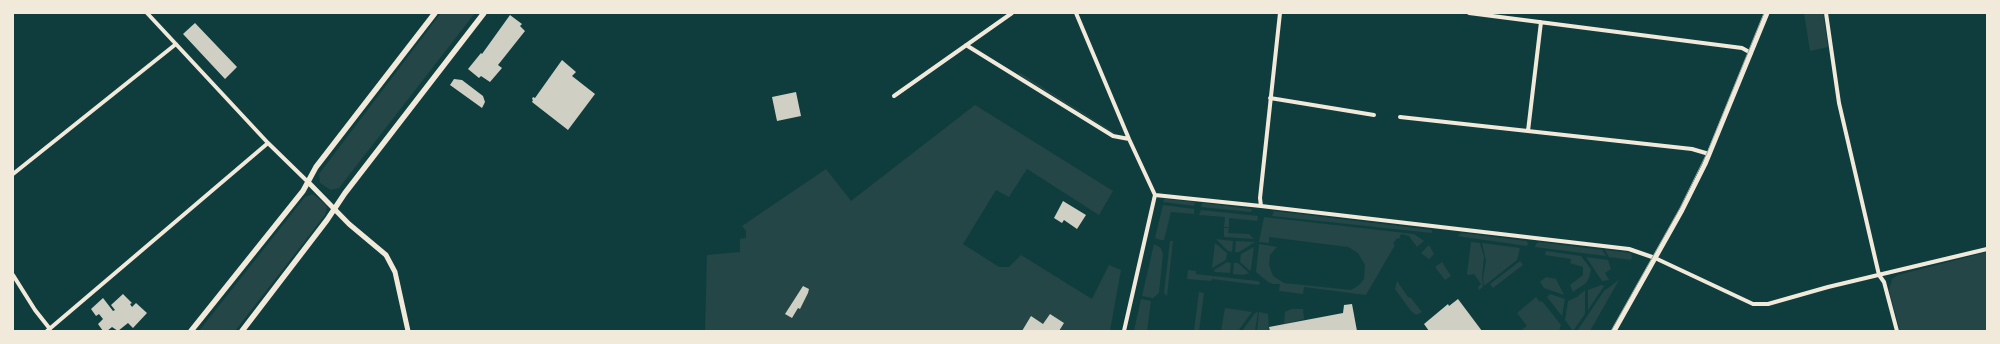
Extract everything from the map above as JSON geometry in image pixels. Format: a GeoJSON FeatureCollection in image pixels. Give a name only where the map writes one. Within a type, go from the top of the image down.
{"type":"FeatureCollection","features":[{"type":"Feature","properties":{"kind":"main road"},"geometry":{"type":"LineString","coordinates":[[191,331],[303,191],[316,167],[434,13]]}},
{"type":"Feature","properties":{"kind":"main road"},"geometry":{"type":"LineString","coordinates":[[242,331],[335,209],[345,193],[484,13]]}},
{"type":"Feature","properties":{"kind":"street"},"geometry":{"type":"LineString","coordinates":[[147,13],[268,143],[349,224],[386,255],[395,272],[408,331]]}},
{"type":"Feature","properties":{"kind":"street"},"geometry":{"type":"LineString","coordinates":[[894,96],[1012,13]]}},
{"type":"Feature","properties":{"kind":"street"},"geometry":{"type":"LineString","coordinates":[[1076,13],[1129,139],[1156,195],[1124,331]]}},
{"type":"Feature","properties":{"kind":"street"},"geometry":{"type":"LineString","coordinates":[[1261,206],[1260,198],[1280,13]]}},
{"type":"Feature","properties":{"kind":"street"},"geometry":{"type":"LineString","coordinates":[[1469,13],[1742,48],[1751,53]]}},
{"type":"Feature","properties":{"kind":"street"},"geometry":{"type":"LineString","coordinates":[[1614,331],[1682,210],[1709,154],[1767,13]]}},
{"type":"Feature","properties":{"kind":"street"},"geometry":{"type":"LineString","coordinates":[[1826,13],[1839,103],[1879,275],[1884,282],[1897,331]]}},
{"type":"Feature","properties":{"kind":"street"},"geometry":{"type":"LineString","coordinates":[[1528,131],[1541,22]]}},
{"type":"Feature","properties":{"kind":"street"},"geometry":{"type":"LineString","coordinates":[[13,174],[176,44]]}},
{"type":"Feature","properties":{"kind":"street"},"geometry":{"type":"LineString","coordinates":[[966,45],[1113,136],[1129,139]]}},
{"type":"Feature","properties":{"kind":"street"},"geometry":{"type":"LineString","coordinates":[[1270,98],[1374,115]]}},
{"type":"Feature","properties":{"kind":"street"},"geometry":{"type":"LineString","coordinates":[[1400,117],[1692,149],[1709,154]]}},
{"type":"Feature","properties":{"kind":"street"},"geometry":{"type":"LineString","coordinates":[[13,275],[48,330],[268,143]]}},
{"type":"Feature","properties":{"kind":"street"},"geometry":{"type":"LineString","coordinates":[[1156,195],[1629,249],[1655,258],[1753,304],[1768,304],[1987,249]]}},
{"type":"Feature","properties":{"kind":"shaded area"},"geometry":{"type":"Polygon","coordinates":[[[441,13],[475,13],[339,188],[331,190],[320,183],[319,174],[441,13]]]}},
{"type":"Feature","properties":{"kind":"shaded area"},"geometry":{"type":"Polygon","coordinates":[[[1804,13],[1823,13],[1828,47],[1810,51],[1804,13]]]}},
{"type":"Feature","properties":{"kind":"shaded area"},"geometry":{"type":"Polygon","coordinates":[[[1020,73],[1115,133],[1115,134],[1018,74],[1020,73]]]}},
{"type":"Feature","properties":{"kind":"shaded area"},"geometry":{"type":"Polygon","coordinates":[[[975,105],[1113,191],[1099,215],[1027,169],[1009,197],[996,190],[963,244],[999,267],[1009,267],[1021,255],[1092,299],[1109,265],[1121,270],[1110,331],[705,331],[707,255],[740,252],[740,239],[746,238],[746,231],[742,226],[826,169],[851,201],[975,105]]]}},
{"type":"Feature","properties":{"kind":"shaded area"},"geometry":{"type":"Polygon","coordinates":[[[313,194],[325,204],[327,208],[325,215],[235,331],[199,331],[305,197],[313,194]]]}},
{"type":"Feature","properties":{"kind":"shaded area"},"geometry":{"type":"Polygon","coordinates":[[[1164,199],[1195,202],[1194,206],[1163,202],[1164,199]]]}},
{"type":"Feature","properties":{"kind":"shaded area"},"geometry":{"type":"Polygon","coordinates":[[[1202,203],[1252,209],[1251,212],[1201,207],[1202,203]]]}},
{"type":"Feature","properties":{"kind":"shaded area"},"geometry":{"type":"Polygon","coordinates":[[[1163,205],[1194,209],[1194,214],[1171,212],[1164,240],[1161,240],[1155,238],[1163,205]]]}},
{"type":"Feature","properties":{"kind":"shaded area"},"geometry":{"type":"Polygon","coordinates":[[[1201,210],[1258,216],[1257,221],[1229,218],[1229,227],[1224,227],[1225,217],[1199,215],[1201,210]]]}},
{"type":"Feature","properties":{"kind":"shaded area"},"geometry":{"type":"Polygon","coordinates":[[[1274,211],[1432,230],[1432,233],[1272,216],[1274,211]]]}},
{"type":"Feature","properties":{"kind":"shaded area"},"geometry":{"type":"Polygon","coordinates":[[[1264,217],[1414,234],[1424,241],[1417,247],[1409,236],[1401,234],[1399,239],[1397,238],[1393,244],[1395,245],[1366,295],[1304,287],[1303,294],[1279,291],[1280,284],[1268,282],[1256,272],[1259,244],[1277,247],[1270,255],[1269,265],[1273,276],[1284,283],[1351,290],[1359,285],[1364,279],[1365,265],[1358,253],[1348,247],[1269,237],[1269,243],[1259,242],[1264,217]]]}},
{"type":"Feature","properties":{"kind":"shaded area"},"geometry":{"type":"Polygon","coordinates":[[[1224,228],[1229,228],[1228,233],[1249,234],[1254,239],[1224,237],[1224,228]]]}},
{"type":"Feature","properties":{"kind":"shaded area"},"geometry":{"type":"Polygon","coordinates":[[[1462,233],[1526,241],[1528,243],[1527,246],[1457,236],[1462,233]]]}},
{"type":"Feature","properties":{"kind":"shaded area"},"geometry":{"type":"Polygon","coordinates":[[[1216,239],[1233,241],[1232,252],[1228,251],[1216,239]]]}},
{"type":"Feature","properties":{"kind":"shaded area"},"geometry":{"type":"Polygon","coordinates":[[[1170,241],[1173,241],[1167,296],[1164,293],[1170,241]]]}},
{"type":"Feature","properties":{"kind":"shaded area"},"geometry":{"type":"Polygon","coordinates":[[[1236,241],[1255,242],[1239,252],[1235,252],[1236,241]]]}},
{"type":"Feature","properties":{"kind":"shaded area"},"geometry":{"type":"Polygon","coordinates":[[[1471,242],[1480,243],[1484,257],[1482,277],[1483,287],[1479,290],[1478,287],[1481,284],[1474,274],[1467,274],[1471,242]]]}},
{"type":"Feature","properties":{"kind":"shaded area"},"geometry":{"type":"Polygon","coordinates":[[[1539,242],[1602,250],[1606,256],[1535,247],[1539,242]]]}},
{"type":"Feature","properties":{"kind":"shaded area"},"geometry":{"type":"Polygon","coordinates":[[[1215,243],[1227,253],[1226,260],[1212,268],[1215,243]]]}},
{"type":"Feature","properties":{"kind":"shaded area"},"geometry":{"type":"Polygon","coordinates":[[[1482,243],[1520,248],[1517,260],[1484,286],[1483,277],[1486,261],[1482,243]]]}},
{"type":"Feature","properties":{"kind":"shaded area"},"geometry":{"type":"Polygon","coordinates":[[[1154,244],[1161,248],[1163,254],[1159,293],[1153,298],[1142,296],[1154,244]]]}},
{"type":"Feature","properties":{"kind":"shaded area"},"geometry":{"type":"Polygon","coordinates":[[[1429,245],[1434,254],[1429,259],[1421,253],[1429,245]]]}},
{"type":"Feature","properties":{"kind":"shaded area"},"geometry":{"type":"Polygon","coordinates":[[[1254,247],[1250,271],[1240,262],[1241,254],[1254,247]]]}},
{"type":"Feature","properties":{"kind":"shaded area"},"geometry":{"type":"Polygon","coordinates":[[[1605,250],[1631,253],[1632,257],[1631,260],[1609,257],[1605,250]]]}},
{"type":"Feature","properties":{"kind":"shaded area"},"geometry":{"type":"Polygon","coordinates":[[[1546,251],[1581,256],[1591,269],[1586,283],[1573,292],[1570,285],[1583,275],[1583,267],[1570,263],[1571,259],[1545,255],[1546,251]]]}},
{"type":"Feature","properties":{"kind":"shaded area"},"geometry":{"type":"Polygon","coordinates":[[[1987,252],[1987,331],[1900,331],[1889,290],[1892,279],[1898,275],[1987,252]]]}},
{"type":"Feature","properties":{"kind":"shaded area"},"geometry":{"type":"Polygon","coordinates":[[[1586,257],[1608,260],[1611,269],[1605,273],[1609,280],[1602,281],[1586,257]]]}},
{"type":"Feature","properties":{"kind":"shaded area"},"geometry":{"type":"Polygon","coordinates":[[[1520,261],[1523,265],[1493,288],[1490,284],[1520,261]]]}},
{"type":"Feature","properties":{"kind":"shaded area"},"geometry":{"type":"Polygon","coordinates":[[[1227,262],[1231,263],[1230,273],[1215,272],[1214,270],[1227,262]]]}},
{"type":"Feature","properties":{"kind":"shaded area"},"geometry":{"type":"Polygon","coordinates":[[[1442,262],[1451,276],[1445,280],[1435,267],[1442,262]]]}},
{"type":"Feature","properties":{"kind":"shaded area"},"geometry":{"type":"Polygon","coordinates":[[[1234,263],[1238,263],[1249,273],[1243,275],[1233,274],[1234,263]]]}},
{"type":"Feature","properties":{"kind":"shaded area"},"geometry":{"type":"Polygon","coordinates":[[[1188,270],[1196,271],[1196,274],[1260,282],[1259,285],[1212,279],[1211,281],[1187,279],[1188,270]]]}},
{"type":"Feature","properties":{"kind":"shaded area"},"geometry":{"type":"Polygon","coordinates":[[[1546,277],[1556,279],[1564,295],[1544,288],[1540,282],[1546,277]]]}},
{"type":"Feature","properties":{"kind":"shaded area"},"geometry":{"type":"Polygon","coordinates":[[[1619,280],[1590,331],[1577,331],[1604,291],[1619,280]]]}},
{"type":"Feature","properties":{"kind":"shaded area"},"geometry":{"type":"Polygon","coordinates":[[[1397,281],[1408,297],[1411,298],[1422,312],[1416,315],[1411,311],[1395,289],[1397,281]]]}},
{"type":"Feature","properties":{"kind":"shaded area"},"geometry":{"type":"Polygon","coordinates":[[[1601,285],[1604,286],[1588,310],[1588,290],[1601,285]]]}},
{"type":"Feature","properties":{"kind":"shaded area"},"geometry":{"type":"Polygon","coordinates":[[[1585,290],[1585,314],[1573,331],[1565,320],[1568,301],[1577,297],[1585,290]]]}},
{"type":"Feature","properties":{"kind":"shaded area"},"geometry":{"type":"Polygon","coordinates":[[[1199,292],[1204,293],[1199,331],[1194,331],[1199,292]]]}},
{"type":"Feature","properties":{"kind":"shaded area"},"geometry":{"type":"Polygon","coordinates":[[[1550,294],[1565,299],[1562,316],[1547,297],[1550,294]]]}},
{"type":"Feature","properties":{"kind":"shaded area"},"geometry":{"type":"Polygon","coordinates":[[[1536,297],[1540,302],[1542,301],[1561,325],[1559,331],[1520,331],[1527,326],[1517,313],[1536,297]]]}},
{"type":"Feature","properties":{"kind":"shaded area"},"geometry":{"type":"Polygon","coordinates":[[[1141,299],[1151,301],[1147,331],[1134,331],[1141,299]]]}},
{"type":"Feature","properties":{"kind":"shaded area"},"geometry":{"type":"Polygon","coordinates":[[[1225,308],[1252,312],[1238,331],[1221,331],[1225,308]]]}},
{"type":"Feature","properties":{"kind":"shaded area"},"geometry":{"type":"Polygon","coordinates":[[[1291,309],[1303,309],[1304,319],[1284,324],[1285,312],[1291,309]]]}},
{"type":"Feature","properties":{"kind":"shaded area"},"geometry":{"type":"Polygon","coordinates":[[[1258,312],[1255,331],[1242,331],[1255,313],[1258,312]]]}},
{"type":"Feature","properties":{"kind":"shaded area"},"geometry":{"type":"Polygon","coordinates":[[[1259,312],[1268,314],[1269,331],[1257,331],[1259,312]]]}},
{"type":"Feature","properties":{"kind":"building"},"geometry":{"type":"Polygon","coordinates":[[[510,15],[522,24],[520,26],[525,31],[498,65],[502,68],[490,82],[481,76],[479,78],[468,69],[481,53],[482,54],[510,15]]]}},
{"type":"Feature","properties":{"kind":"building"},"geometry":{"type":"Polygon","coordinates":[[[195,23],[237,67],[225,79],[183,34],[195,23]]]}},
{"type":"Feature","properties":{"kind":"building"},"geometry":{"type":"Polygon","coordinates":[[[562,60],[576,72],[572,76],[595,94],[568,130],[532,102],[533,97],[535,98],[562,60]]]}},
{"type":"Feature","properties":{"kind":"building"},"geometry":{"type":"Polygon","coordinates":[[[454,79],[462,80],[483,96],[485,102],[482,108],[450,85],[454,79]]]}},
{"type":"Feature","properties":{"kind":"building"},"geometry":{"type":"Polygon","coordinates":[[[796,92],[801,116],[777,121],[772,97],[796,92]]]}},
{"type":"Feature","properties":{"kind":"building"},"geometry":{"type":"Polygon","coordinates":[[[1063,201],[1086,215],[1077,229],[1064,220],[1062,223],[1054,218],[1063,201]]]}},
{"type":"Feature","properties":{"kind":"building"},"geometry":{"type":"Polygon","coordinates":[[[803,286],[809,289],[808,293],[800,309],[798,308],[792,318],[785,314],[803,286]]]}},
{"type":"Feature","properties":{"kind":"building"},"geometry":{"type":"Polygon","coordinates":[[[123,294],[132,303],[130,304],[132,307],[136,303],[147,313],[133,328],[128,323],[118,331],[112,327],[107,331],[103,331],[98,324],[103,319],[99,314],[96,316],[91,309],[103,298],[113,311],[115,310],[111,305],[123,294]]]}},
{"type":"Feature","properties":{"kind":"building"},"geometry":{"type":"Polygon","coordinates":[[[1458,299],[1482,331],[1429,331],[1424,324],[1448,304],[1449,306],[1458,299]]]}},
{"type":"Feature","properties":{"kind":"building"},"geometry":{"type":"Polygon","coordinates":[[[1352,304],[1357,331],[1270,331],[1269,327],[1343,313],[1344,305],[1352,304]]]}},
{"type":"Feature","properties":{"kind":"building"},"geometry":{"type":"Polygon","coordinates":[[[1050,314],[1064,323],[1059,331],[1022,331],[1031,316],[1043,324],[1050,314]]]}},
{"type":"Feature","properties":{"kind":"tram line"},"geometry":{"type":"LineString","coordinates":[[1611,331],[1680,208],[1707,153],[1764,13]]}}]}
